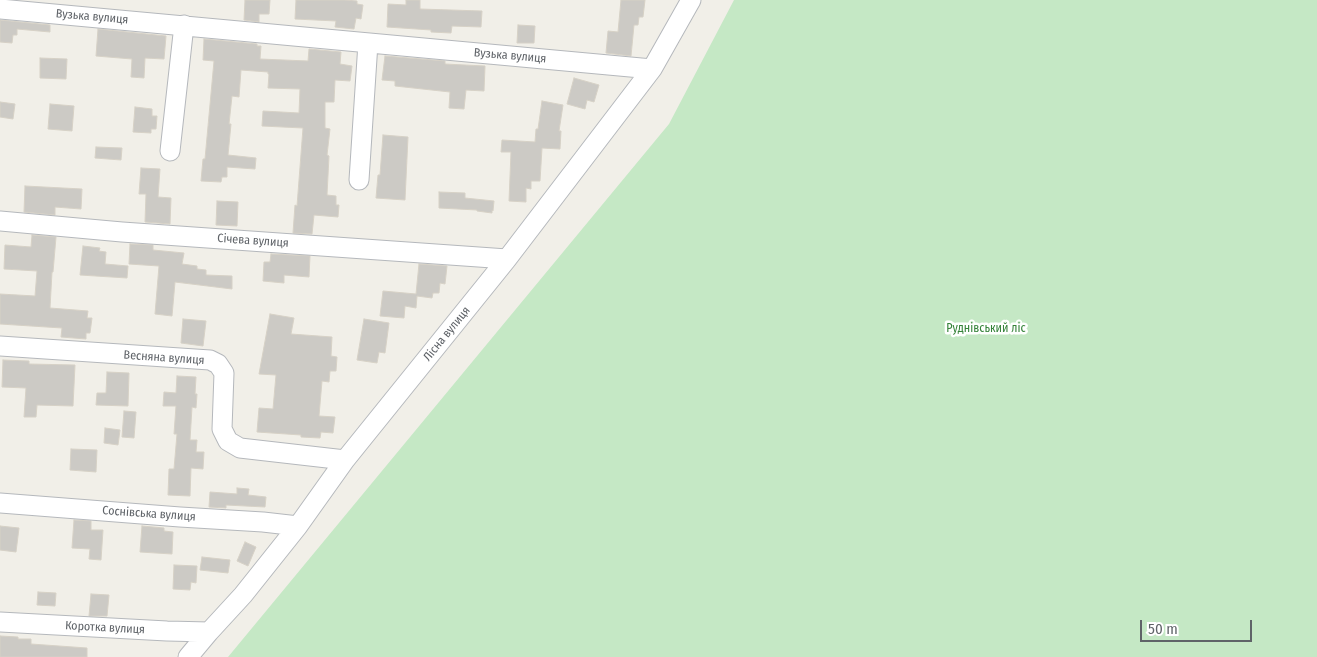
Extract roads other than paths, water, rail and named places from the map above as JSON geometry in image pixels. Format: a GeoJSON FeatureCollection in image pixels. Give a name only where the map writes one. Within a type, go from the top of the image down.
{"type":"FeatureCollection","features":[{"type":"Feature","properties":{"kind":"street","name":"Лісна вулиця"},"geometry":{"type":"LineString","coordinates":[[188,657],[243,595],[298,526],[345,460],[507,259],[652,69],[690,0]]}},
{"type":"Feature","properties":{"kind":"street","name":"Вузька вулиця"},"geometry":{"type":"LineString","coordinates":[[0,9],[652,69]]}},
{"type":"Feature","properties":{"kind":"street"},"geometry":{"type":"LineString","coordinates":[[170,151],[184,25]]}},
{"type":"Feature","properties":{"kind":"street"},"geometry":{"type":"LineString","coordinates":[[359,180],[368,43]]}},
{"type":"Feature","properties":{"kind":"street","name":"Січева вулиця"},"geometry":{"type":"LineString","coordinates":[[0,221],[132,233],[507,259]]}},
{"type":"Feature","properties":{"kind":"street","name":"Весняна вулиця"},"geometry":{"type":"LineString","coordinates":[[0,346],[210,360],[218,364],[224,373],[222,429],[228,441],[240,448],[345,460]]}},
{"type":"Feature","properties":{"kind":"street","name":"Соснівська вулиця"},"geometry":{"type":"LineString","coordinates":[[0,503],[298,526]]}},
{"type":"Feature","properties":{"kind":"street","name":"Коротка вулиця"},"geometry":{"type":"LineString","coordinates":[[0,622],[209,632]]}},
{"type":"Feature","properties":{"kind":"park label","name":"Руднівський ліс"},"geometry":{"type":"Point","coordinates":[986,329]}}]}
